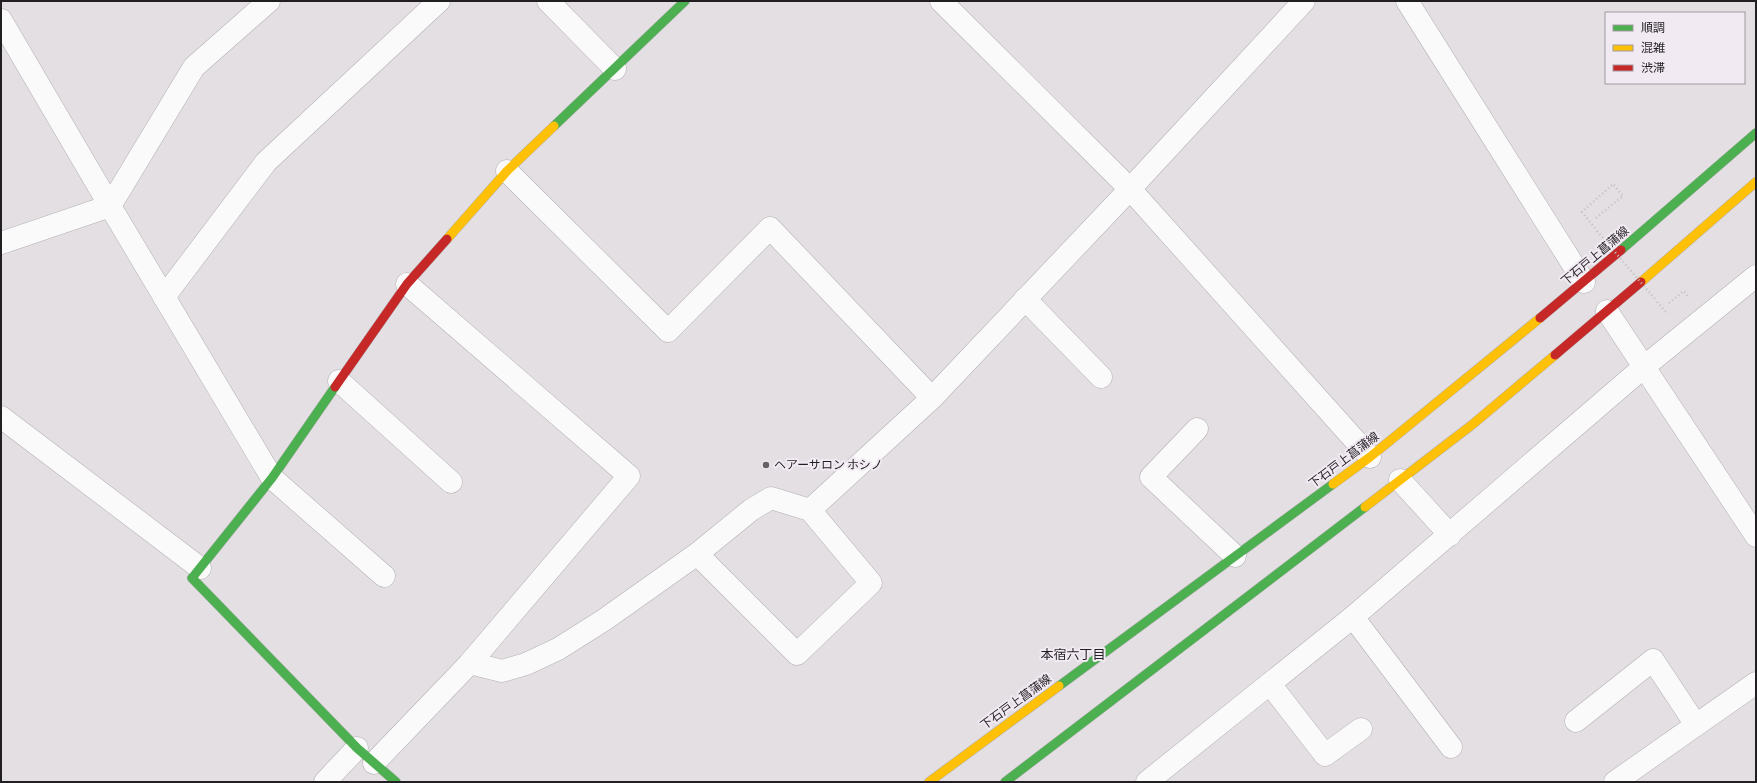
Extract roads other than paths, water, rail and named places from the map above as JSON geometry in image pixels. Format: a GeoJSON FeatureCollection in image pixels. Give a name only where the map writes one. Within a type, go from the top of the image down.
{"type":"FeatureCollection","features":[{"type":"Feature","properties":{"kind":"main road"},"geometry":{"type":"LineString","coordinates":[[396,782],[356,748],[192,578],[272,478],[407,284],[507,171],[685,1]]}},
{"type":"Feature","properties":{"kind":"main road","name":"下石戸上菖蒲線"},"geometry":{"type":"LineString","coordinates":[[929,782],[1370,457],[1584,282],[1756,134]]}},
{"type":"Feature","properties":{"kind":"main road"},"geometry":{"type":"LineString","coordinates":[[1005,782],[1473,424],[1607,311],[1756,182]]}},
{"type":"Feature","properties":{"kind":"street"},"geometry":{"type":"LineString","coordinates":[[1,243],[110,206],[194,67],[269,1]]}},
{"type":"Feature","properties":{"kind":"street"},"geometry":{"type":"LineString","coordinates":[[164,298],[266,162],[439,1]]}},
{"type":"Feature","properties":{"kind":"street"},"geometry":{"type":"LineString","coordinates":[[548,1],[615,69]]}},
{"type":"Feature","properties":{"kind":"street"},"geometry":{"type":"LineString","coordinates":[[941,1],[1130,189],[1370,457]]}},
{"type":"Feature","properties":{"kind":"street"},"geometry":{"type":"LineString","coordinates":[[810,510],[932,398],[1130,189],[1304,1]]}},
{"type":"Feature","properties":{"kind":"street"},"geometry":{"type":"LineString","coordinates":[[1407,1],[1584,282]]}},
{"type":"Feature","properties":{"kind":"street"},"geometry":{"type":"LineString","coordinates":[[1,20],[164,298],[272,478],[384,576]]}},
{"type":"Feature","properties":{"kind":"street"},"geometry":{"type":"LineString","coordinates":[[507,171],[668,332],[770,228],[932,398]]}},
{"type":"Feature","properties":{"kind":"street"},"geometry":{"type":"LineString","coordinates":[[1147,782],[1353,617],[1645,366],[1756,276]]}},
{"type":"Feature","properties":{"kind":"street"},"geometry":{"type":"LineString","coordinates":[[374,763],[470,662],[629,476],[407,284]]}},
{"type":"Feature","properties":{"kind":"street"},"geometry":{"type":"LineString","coordinates":[[1025,299],[1101,377]]}},
{"type":"Feature","properties":{"kind":"street"},"geometry":{"type":"LineString","coordinates":[[1607,311],[1645,366],[1756,536]]}},
{"type":"Feature","properties":{"kind":"street"},"geometry":{"type":"LineString","coordinates":[[339,382],[451,482]]}},
{"type":"Feature","properties":{"kind":"street"},"geometry":{"type":"LineString","coordinates":[[1,417],[200,568]]}},
{"type":"Feature","properties":{"kind":"street"},"geometry":{"type":"LineString","coordinates":[[1197,429],[1151,477],[1235,556]]}},
{"type":"Feature","properties":{"kind":"street"},"geometry":{"type":"LineString","coordinates":[[1400,480],[1450,535]]}},
{"type":"Feature","properties":{"kind":"street"},"geometry":{"type":"LineString","coordinates":[[470,662],[502,671],[526,664],[558,649],[604,620],[697,554],[751,510],[771,498],[810,510],[871,583],[797,654],[697,554]]}},
{"type":"Feature","properties":{"kind":"street"},"geometry":{"type":"LineString","coordinates":[[1353,617],[1451,748]]}},
{"type":"Feature","properties":{"kind":"street"},"geometry":{"type":"LineString","coordinates":[[1576,721],[1653,660],[1696,725]]}},
{"type":"Feature","properties":{"kind":"street"},"geometry":{"type":"LineString","coordinates":[[1615,782],[1756,683]]}},
{"type":"Feature","properties":{"kind":"street"},"geometry":{"type":"LineString","coordinates":[[1270,684],[1324,755],[1361,728]]}},
{"type":"Feature","properties":{"kind":"street"},"geometry":{"type":"LineString","coordinates":[[325,782],[356,748]]}},
{"type":"Feature","properties":{"kind":"place","name":"ヘアーサロン ホシノ"},"geometry":{"type":"Point","coordinates":[766,465]}},
{"type":"Feature","properties":{"kind":"district","name":"本宿六丁目"},"geometry":{"type":"Point","coordinates":[1073,654]}}]}
